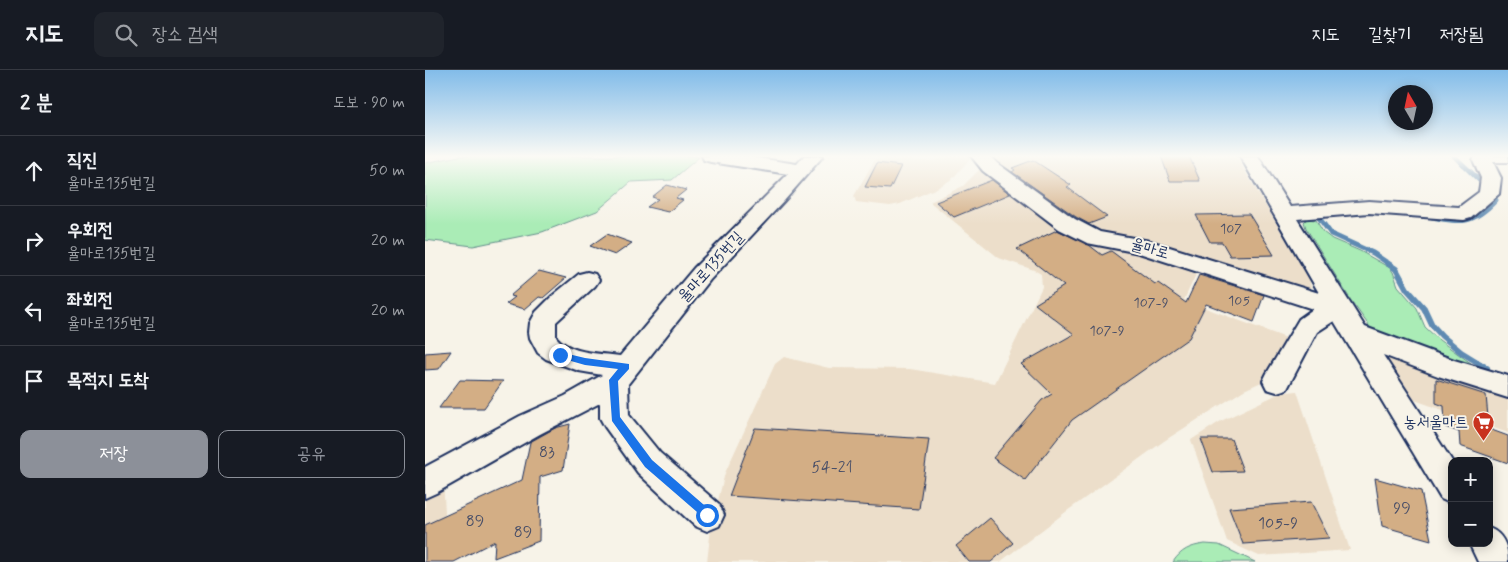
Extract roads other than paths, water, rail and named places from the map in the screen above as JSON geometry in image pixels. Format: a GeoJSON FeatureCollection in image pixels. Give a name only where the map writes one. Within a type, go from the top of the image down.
{"type":"FeatureCollection","features":[{"type":"Feature","properties":{"kind":"street","name":"율마로135번길"},"geometry":{"type":"LineString","coordinates":[[425,483],[505,438],[575,404],[620,374],[702,274],[793,179]]}},
{"type":"Feature","properties":{"kind":"street","name":"율마로"},"geometry":{"type":"LineString","coordinates":[[1007,179],[1067,224],[1095,238],[1142,246],[1340,309]]}},
{"type":"Feature","properties":{"kind":"street"},"geometry":{"type":"LineString","coordinates":[[1262,179],[1340,309],[1448,483]]}},
{"type":"Feature","properties":{"kind":"street"},"geometry":{"type":"LineString","coordinates":[[1283,214],[1369,207],[1464,214],[1479,204],[1489,194],[1491,179]]}},
{"type":"Feature","properties":{"kind":"street"},"geometry":{"type":"LineString","coordinates":[[1490,185],[1508,197]]}},
{"type":"Feature","properties":{"kind":"street"},"geometry":{"type":"LineString","coordinates":[[587,280],[546,317],[541,331],[545,344],[560,355],[585,361],[620,374],[615,418],[649,463],[707,515]]}},
{"type":"Feature","properties":{"kind":"street"},"geometry":{"type":"LineString","coordinates":[[1277,381],[1308,326],[1321,316],[1340,309]]}},
{"type":"Feature","properties":{"kind":"street"},"geometry":{"type":"LineString","coordinates":[[1356,334],[1448,369],[1508,387]]}},
{"type":"Feature","properties":{"kind":"street"},"geometry":{"type":"LineString","coordinates":[[1488,547],[1497,562]]}},
{"type":"Feature","properties":{"kind":"waterway"},"geometry":{"type":"LineString","coordinates":[[1432,217],[1460,221],[1467,220],[1481,214],[1496,200]]}},
{"type":"Feature","properties":{"kind":"waterway"},"geometry":{"type":"LineString","coordinates":[[1323,215],[1317,215],[1331,234],[1373,253],[1389,264]]}},
{"type":"Feature","properties":{"kind":"waterway"},"geometry":{"type":"LineString","coordinates":[[1387,263],[1396,269],[1407,289],[1424,308],[1432,325],[1442,336],[1461,352],[1487,368]]}},
{"type":"Feature","properties":{"kind":"place","name":"농서울마트"},"geometry":{"type":"Point","coordinates":[1484,441]}}]}
